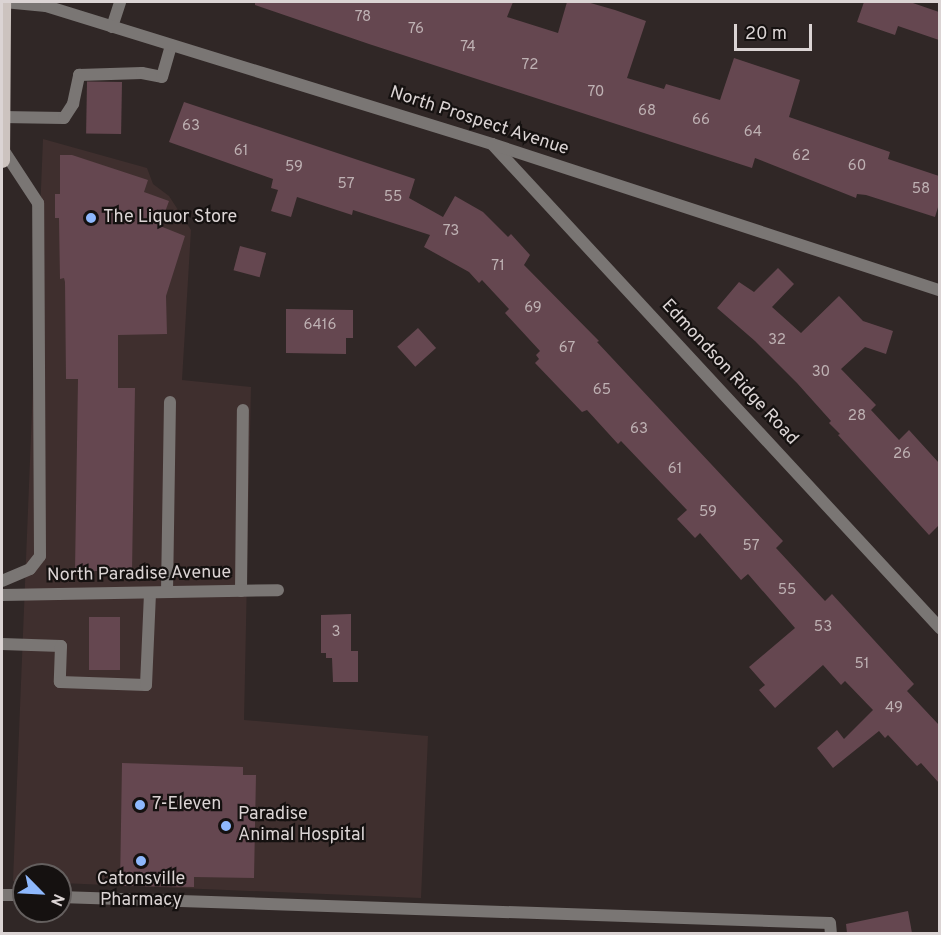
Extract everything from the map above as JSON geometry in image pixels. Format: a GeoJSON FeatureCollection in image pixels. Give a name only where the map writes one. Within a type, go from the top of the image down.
{"type":"FeatureCollection","features":[{"type":"Feature","properties":{"kind":"main road"},"geometry":{"type":"LineString","coordinates":[[2,160],[3,2]]}},
{"type":"Feature","properties":{"kind":"street","name":"North Prospect Avenue"},"geometry":{"type":"LineString","coordinates":[[3,2],[46,6],[492,144],[939,290]]}},
{"type":"Feature","properties":{"kind":"street"},"geometry":{"type":"LineString","coordinates":[[112,27],[120,2]]}},
{"type":"Feature","properties":{"kind":"street"},"geometry":{"type":"LineString","coordinates":[[2,117],[64,118],[73,104],[79,75],[142,73],[162,77],[171,45]]}},
{"type":"Feature","properties":{"kind":"street","name":"Edmondson Ridge Road"},"geometry":{"type":"LineString","coordinates":[[492,144],[939,628]]}},
{"type":"Feature","properties":{"kind":"street"},"geometry":{"type":"LineString","coordinates":[[2,148],[38,203],[40,556],[30,569],[2,581]]}},
{"type":"Feature","properties":{"kind":"street"},"geometry":{"type":"LineString","coordinates":[[167,592],[170,402]]}},
{"type":"Feature","properties":{"kind":"street"},"geometry":{"type":"LineString","coordinates":[[241,591],[243,410]]}},
{"type":"Feature","properties":{"kind":"street","name":"North Paradise Avenue"},"geometry":{"type":"LineString","coordinates":[[2,595],[278,590]]}},
{"type":"Feature","properties":{"kind":"street"},"geometry":{"type":"LineString","coordinates":[[2,644],[61,646],[60,682],[146,685],[150,592]]}},
{"type":"Feature","properties":{"kind":"street"},"geometry":{"type":"LineString","coordinates":[[72,897],[830,923],[831,933]]}},
{"type":"Feature","properties":{"kind":"shaded area"},"geometry":{"type":"Polygon","coordinates":[[[43,139],[147,168],[153,184],[169,196],[191,230],[182,380],[251,387],[244,720],[428,736],[421,898],[72,883],[72,863],[14,863],[43,139]]]}},
{"type":"Feature","properties":{"kind":"building"},"geometry":{"type":"Polygon","coordinates":[[[255,2],[513,2],[507,17],[558,33],[567,2],[587,2],[615,10],[646,21],[627,78],[664,89],[666,84],[720,100],[734,58],[800,80],[789,117],[890,152],[888,159],[939,176],[939,204],[935,217],[866,195],[857,194],[856,198],[755,158],[752,168],[369,44],[255,5],[255,2]]]}},
{"type":"Feature","properties":{"kind":"building"},"geometry":{"type":"Polygon","coordinates":[[[864,2],[910,2],[939,12],[939,40],[898,26],[895,35],[857,22],[864,2]]]}},
{"type":"Feature","properties":{"kind":"building"},"geometry":{"type":"Polygon","coordinates":[[[87,81],[122,82],[121,134],[86,133],[87,81]]]}},
{"type":"Feature","properties":{"kind":"building"},"geometry":{"type":"Polygon","coordinates":[[[184,102],[415,179],[409,198],[443,217],[455,196],[483,212],[508,237],[511,234],[530,255],[524,265],[599,341],[597,342],[783,541],[776,548],[825,601],[832,594],[914,684],[907,691],[939,725],[939,783],[921,763],[917,766],[888,735],[885,738],[879,731],[833,768],[817,748],[837,730],[844,739],[873,710],[845,681],[841,685],[823,665],[775,708],[759,690],[765,685],[749,667],[795,628],[748,574],[741,580],[700,533],[695,538],[677,519],[687,510],[621,441],[618,444],[587,410],[582,412],[535,363],[539,359],[536,355],[540,351],[505,313],[509,309],[482,280],[479,283],[469,272],[424,247],[430,235],[353,210],[352,215],[297,197],[291,217],[271,211],[278,190],[271,188],[273,179],[169,142],[184,102]]]}},
{"type":"Feature","properties":{"kind":"building"},"geometry":{"type":"Polygon","coordinates":[[[60,155],[72,155],[148,180],[144,192],[169,201],[160,226],[185,236],[166,296],[167,334],[118,335],[118,388],[135,388],[132,571],[75,571],[78,379],[66,379],[65,282],[64,278],[60,279],[59,218],[55,218],[55,194],[60,194],[60,155]]]}},
{"type":"Feature","properties":{"kind":"building"},"geometry":{"type":"Polygon","coordinates":[[[240,246],[266,253],[260,277],[234,270],[240,246]]]}},
{"type":"Feature","properties":{"kind":"building"},"geometry":{"type":"Polygon","coordinates":[[[778,268],[794,284],[772,307],[801,333],[839,296],[863,321],[893,331],[886,354],[865,347],[841,369],[876,405],[871,410],[899,440],[909,430],[939,463],[939,525],[929,535],[838,435],[840,434],[829,423],[831,421],[797,383],[755,341],[717,308],[739,282],[754,292],[778,268]]]}},
{"type":"Feature","properties":{"kind":"building"},"geometry":{"type":"Polygon","coordinates":[[[286,309],[353,310],[353,338],[346,338],[346,354],[286,353],[286,309]]]}},
{"type":"Feature","properties":{"kind":"building"},"geometry":{"type":"Polygon","coordinates":[[[418,328],[436,348],[415,367],[397,347],[418,328]]]}},
{"type":"Feature","properties":{"kind":"building"},"geometry":{"type":"Polygon","coordinates":[[[351,614],[351,651],[358,651],[358,682],[333,682],[332,658],[326,658],[326,653],[321,653],[321,615],[351,614]]]}},
{"type":"Feature","properties":{"kind":"building"},"geometry":{"type":"Polygon","coordinates":[[[89,617],[120,617],[120,670],[89,670],[89,617]]]}},
{"type":"Feature","properties":{"kind":"building"},"geometry":{"type":"Polygon","coordinates":[[[122,763],[243,767],[243,775],[256,775],[254,878],[194,877],[194,887],[120,886],[122,763]]]}},
{"type":"Feature","properties":{"kind":"building"},"geometry":{"type":"Polygon","coordinates":[[[908,911],[912,933],[847,933],[846,924],[908,911]]]}},
{"type":"Feature","properties":{"kind":"place","name":"The Liquor Store"},"geometry":{"type":"Point","coordinates":[91,218]}},
{"type":"Feature","properties":{"kind":"place","name":"7-Eleven"},"geometry":{"type":"Point","coordinates":[140,805]}},
{"type":"Feature","properties":{"kind":"place","name":"Paradise Animal Hospital"},"geometry":{"type":"Point","coordinates":[226,826]}},
{"type":"Feature","properties":{"kind":"place","name":"Catonsville Pharmacy"},"geometry":{"type":"Point","coordinates":[141,861]}}]}
